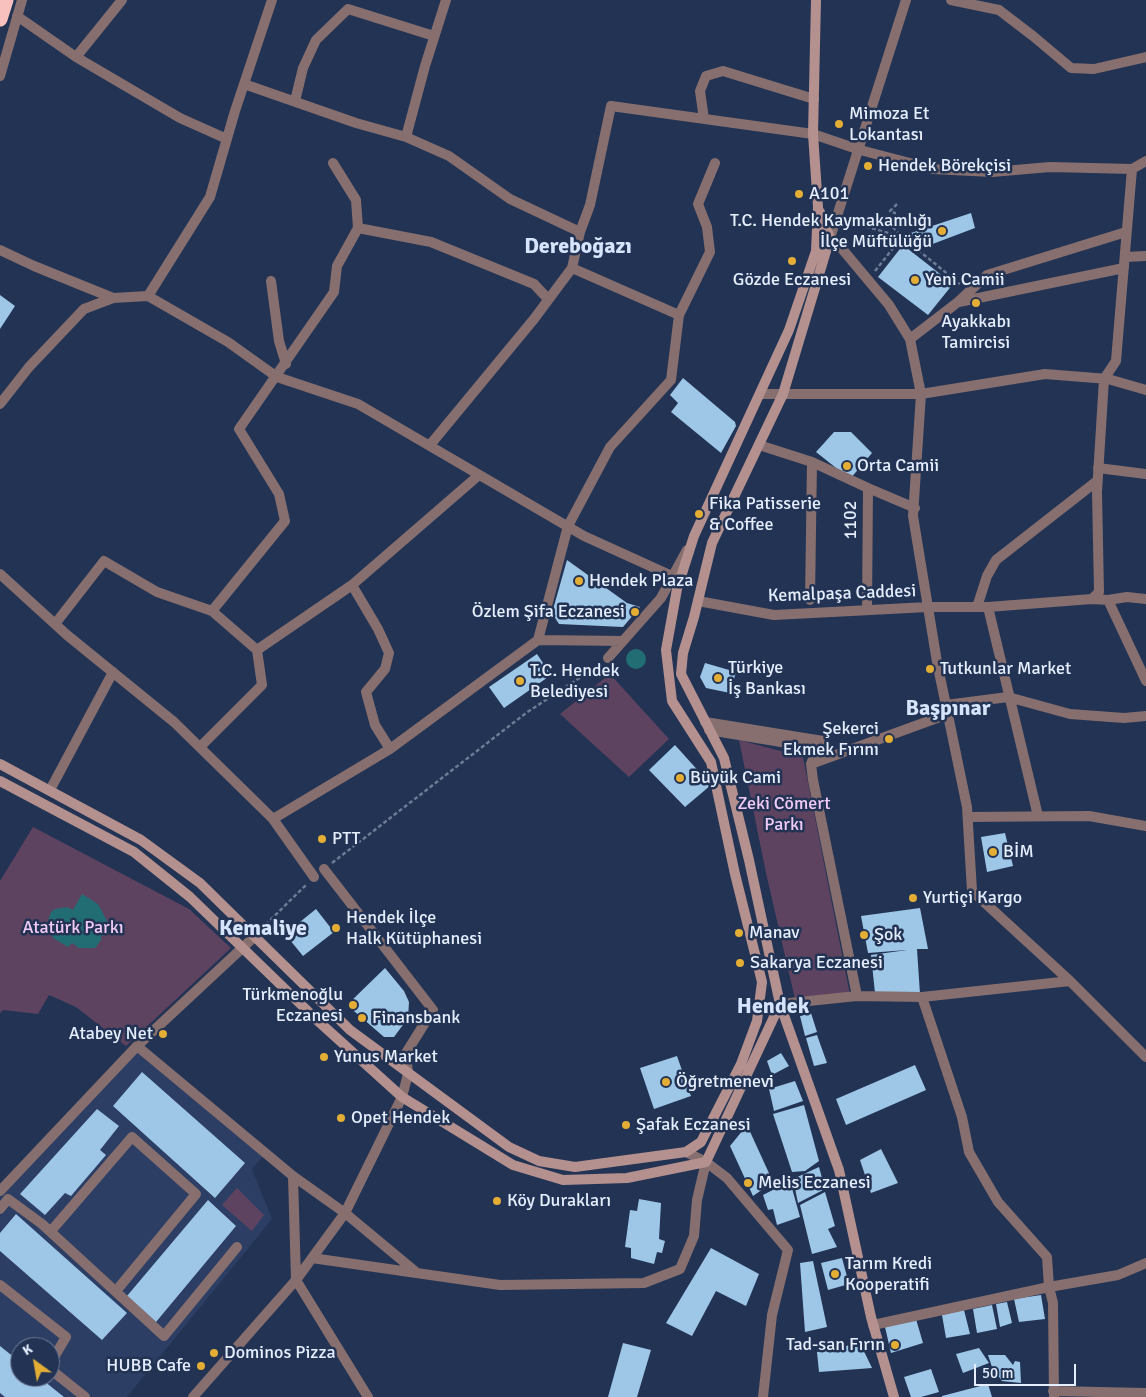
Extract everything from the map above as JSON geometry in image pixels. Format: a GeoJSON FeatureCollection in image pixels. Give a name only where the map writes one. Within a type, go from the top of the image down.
{"type":"FeatureCollection","features":[{"type":"Feature","properties":{"kind":"highway"},"geometry":{"type":"LineString","coordinates":[[0,20],[6,0]]}},
{"type":"Feature","properties":{"kind":"main road"},"geometry":{"type":"LineString","coordinates":[[0,764],[141,840],[200,883],[253,938],[350,1030],[509,1146],[539,1161],[575,1167],[686,1152],[701,1142],[741,1064],[757,1020],[762,982],[735,874],[711,762],[672,701],[666,650],[678,589],[694,536],[789,330],[816,251],[818,206],[813,134],[816,0]]}},
{"type":"Feature","properties":{"kind":"main road"},"geometry":{"type":"LineString","coordinates":[[818,206],[834,241],[783,394],[712,543],[698,601],[682,653],[682,674],[724,758],[749,860],[780,1004],[839,1170],[873,1325],[894,1397]]}},
{"type":"Feature","properties":{"kind":"main road"},"geometry":{"type":"LineString","coordinates":[[816,251],[834,241]]}},
{"type":"Feature","properties":{"kind":"main road"},"geometry":{"type":"LineString","coordinates":[[0,781],[134,852],[190,897],[318,1021],[402,1097],[513,1165],[563,1180],[627,1178],[706,1162],[780,1004]]}},
{"type":"Feature","properties":{"kind":"main road"},"geometry":{"type":"LineString","coordinates":[[762,982],[780,1004]]}},
{"type":"Feature","properties":{"kind":"street"},"geometry":{"type":"LineString","coordinates":[[0,76],[22,0]]}},
{"type":"Feature","properties":{"kind":"street"},"geometry":{"type":"LineString","coordinates":[[76,57],[122,0]]}},
{"type":"Feature","properties":{"kind":"street"},"geometry":{"type":"LineString","coordinates":[[148,296],[210,197],[272,0]]}},
{"type":"Feature","properties":{"kind":"street"},"geometry":{"type":"LineString","coordinates":[[406,137],[446,0]]}},
{"type":"Feature","properties":{"kind":"street"},"geometry":{"type":"LineString","coordinates":[[906,0],[860,150],[836,217],[834,241],[890,305],[910,339],[921,394],[913,516],[928,607],[968,817],[972,891],[1070,981],[1146,1057]]}},
{"type":"Feature","properties":{"kind":"street"},"geometry":{"type":"LineString","coordinates":[[951,0],[999,10],[1071,68],[1094,69],[1146,57]]}},
{"type":"Feature","properties":{"kind":"street"},"geometry":{"type":"LineString","coordinates":[[295,101],[303,68],[316,40],[348,9],[434,36]]}},
{"type":"Feature","properties":{"kind":"street"},"geometry":{"type":"LineString","coordinates":[[17,16],[76,57],[180,118],[227,139]]}},
{"type":"Feature","properties":{"kind":"street"},"geometry":{"type":"LineString","coordinates":[[704,119],[700,91],[706,76],[723,71],[814,99]]}},
{"type":"Feature","properties":{"kind":"street"},"geometry":{"type":"LineString","coordinates":[[244,84],[356,123],[406,137],[449,156],[510,199],[580,232]]}},
{"type":"Feature","properties":{"kind":"street"},"geometry":{"type":"LineString","coordinates":[[430,445],[572,268],[580,232],[590,205],[611,106],[813,134],[860,150],[934,169],[992,172],[1050,167],[1132,169],[1146,161]]}},
{"type":"Feature","properties":{"kind":"street"},"geometry":{"type":"LineString","coordinates":[[212,611],[285,521],[279,494],[239,429],[277,377],[334,292],[337,266],[358,228],[356,200],[333,163]]}},
{"type":"Feature","properties":{"kind":"street"},"geometry":{"type":"LineString","coordinates":[[538,640],[568,526],[610,447],[671,380],[679,316],[710,252],[707,227],[698,204],[715,163]]}},
{"type":"Feature","properties":{"kind":"street"},"geometry":{"type":"LineString","coordinates":[[1092,599],[1098,592],[1096,561],[1097,481],[1104,379],[1116,361],[1132,169]]}},
{"type":"Feature","properties":{"kind":"street"},"geometry":{"type":"LineString","coordinates":[[358,228],[440,245],[476,258],[522,281],[534,284],[548,299]]}},
{"type":"Feature","properties":{"kind":"street"},"geometry":{"type":"LineString","coordinates":[[910,339],[958,302],[987,275],[1126,232]]}},
{"type":"Feature","properties":{"kind":"street"},"geometry":{"type":"LineString","coordinates":[[0,250],[113,298]]}},
{"type":"Feature","properties":{"kind":"street"},"geometry":{"type":"LineString","coordinates":[[958,302],[1125,263],[1146,256]]}},
{"type":"Feature","properties":{"kind":"street"},"geometry":{"type":"LineString","coordinates":[[572,268],[679,316]]}},
{"type":"Feature","properties":{"kind":"street"},"geometry":{"type":"LineString","coordinates":[[271,281],[279,341],[286,364]]}},
{"type":"Feature","properties":{"kind":"street"},"geometry":{"type":"LineString","coordinates":[[0,404],[29,367],[84,309],[113,298],[148,296],[228,342],[277,377],[358,404],[568,526],[672,576]]}},
{"type":"Feature","properties":{"kind":"street"},"geometry":{"type":"LineString","coordinates":[[761,394],[921,394],[1045,374],[1104,379],[1146,390]]}},
{"type":"Feature","properties":{"kind":"street","name":"1102"},"geometry":{"type":"LineString","coordinates":[[759,445],[812,462],[868,488],[867,610]]}},
{"type":"Feature","properties":{"kind":"street"},"geometry":{"type":"LineString","coordinates":[[810,600],[812,462]]}},
{"type":"Feature","properties":{"kind":"street"},"geometry":{"type":"LineString","coordinates":[[1098,468],[1146,474]]}},
{"type":"Feature","properties":{"kind":"street"},"geometry":{"type":"LineString","coordinates":[[257,650],[352,585],[479,474]]}},
{"type":"Feature","properties":{"kind":"street"},"geometry":{"type":"LineString","coordinates":[[1038,816],[1008,697],[982,607],[988,576],[996,560],[1097,481]]}},
{"type":"Feature","properties":{"kind":"street"},"geometry":{"type":"LineString","coordinates":[[868,488],[915,508]]}},
{"type":"Feature","properties":{"kind":"street"},"geometry":{"type":"LineString","coordinates":[[608,658],[661,598],[694,536]]}},
{"type":"Feature","properties":{"kind":"street"},"geometry":{"type":"LineString","coordinates":[[56,624],[104,561],[157,592],[212,611],[257,650],[262,685],[200,747]]}},
{"type":"Feature","properties":{"kind":"street"},"geometry":{"type":"LineString","coordinates":[[0,574],[56,624],[174,722],[200,747],[273,819],[314,877]]}},
{"type":"Feature","properties":{"kind":"street"},"geometry":{"type":"LineString","coordinates":[[352,585],[378,629],[388,653],[385,669],[366,692],[375,725],[390,749]]}},
{"type":"Feature","properties":{"kind":"street","name":"Kemalpaşa Caddesi"},"geometry":{"type":"LineString","coordinates":[[698,601],[774,615],[928,607],[982,607],[1092,599],[1108,600],[1127,597],[1146,599]]}},
{"type":"Feature","properties":{"kind":"street"},"geometry":{"type":"LineString","coordinates":[[1108,600],[1146,681]]}},
{"type":"Feature","properties":{"kind":"street"},"geometry":{"type":"LineString","coordinates":[[273,819],[390,749],[538,640],[623,641]]}},
{"type":"Feature","properties":{"kind":"street"},"geometry":{"type":"LineString","coordinates":[[50,790],[113,672]]}},
{"type":"Feature","properties":{"kind":"street"},"geometry":{"type":"LineString","coordinates":[[811,764],[947,710],[1008,697],[1070,714],[1124,718],[1146,716]]}},
{"type":"Feature","properties":{"kind":"street"},"geometry":{"type":"LineString","coordinates":[[707,726],[817,748],[811,764],[832,884],[857,996]]}},
{"type":"Feature","properties":{"kind":"street"},"geometry":{"type":"LineString","coordinates":[[968,817],[1089,816],[1146,826]]}},
{"type":"Feature","properties":{"kind":"street"},"geometry":{"type":"LineString","coordinates":[[193,1397],[296,1280],[345,1213],[402,1097],[408,1074],[406,1053],[433,1010],[324,870]]}},
{"type":"Feature","properties":{"kind":"street"},"geometry":{"type":"LineString","coordinates":[[0,1191],[137,1046],[253,938]]}},
{"type":"Feature","properties":{"kind":"street"},"geometry":{"type":"LineString","coordinates":[[780,1004],[857,996],[922,997],[1070,981]]}},
{"type":"Feature","properties":{"kind":"street"},"geometry":{"type":"LineString","coordinates":[[922,997],[962,1117],[969,1152],[998,1202],[1031,1236],[1047,1257],[1049,1287],[1053,1303],[1053,1394],[1146,1393]]}},
{"type":"Feature","properties":{"kind":"street"},"geometry":{"type":"LineString","coordinates":[[137,1046],[293,1176],[345,1213],[416,1273]]}},
{"type":"Feature","properties":{"kind":"street"},"geometry":{"type":"LineString","coordinates":[[51,1231],[132,1137],[196,1194],[116,1291]]}},
{"type":"Feature","properties":{"kind":"street"},"geometry":{"type":"LineString","coordinates":[[686,1152],[706,1162],[726,1178],[788,1250],[772,1315],[763,1397]]}},
{"type":"Feature","properties":{"kind":"street"},"geometry":{"type":"LineString","coordinates":[[312,1258],[500,1285],[644,1283],[680,1268],[694,1236],[697,1200],[706,1162]]}},
{"type":"Feature","properties":{"kind":"street"},"geometry":{"type":"LineString","coordinates":[[293,1176],[296,1280],[368,1397]]}},
{"type":"Feature","properties":{"kind":"street"},"geometry":{"type":"LineString","coordinates":[[0,1209],[8,1199],[51,1231],[164,1336],[237,1247]]}},
{"type":"Feature","properties":{"kind":"street"},"geometry":{"type":"LineString","coordinates":[[873,1325],[1049,1287],[1118,1275],[1146,1263]]}},
{"type":"Feature","properties":{"kind":"street"},"geometry":{"type":"LineString","coordinates":[[0,1285],[66,1337],[60,1347]]}},
{"type":"Feature","properties":{"kind":"street"},"geometry":{"type":"LineString","coordinates":[[60,1377],[85,1397]]}},
{"type":"Feature","properties":{"kind":"path"},"geometry":{"type":"LineString","coordinates":[[897,204],[890,211],[895,213],[890,223],[902,237],[969,292]]}},
{"type":"Feature","properties":{"kind":"path"},"geometry":{"type":"LineString","coordinates":[[836,217],[902,237]]}},
{"type":"Feature","properties":{"kind":"path"},"geometry":{"type":"LineString","coordinates":[[834,241],[902,237]]}},
{"type":"Feature","properties":{"kind":"path"},"geometry":{"type":"LineString","coordinates":[[868,280],[902,237]]}},
{"type":"Feature","properties":{"kind":"path"},"geometry":{"type":"LineString","coordinates":[[324,870],[526,713],[608,658]]}},
{"type":"Feature","properties":{"kind":"path"},"geometry":{"type":"LineString","coordinates":[[253,938],[314,877]]}},
{"type":"Feature","properties":{"kind":"shaded area"},"geometry":{"type":"Polygon","coordinates":[[[636,649],[643,652],[646,659],[643,666],[636,669],[629,666],[626,659],[629,652],[636,649]]]}},
{"type":"Feature","properties":{"kind":"shaded area"},"geometry":{"type":"Polygon","coordinates":[[[82,894],[98,904],[111,928],[106,935],[101,936],[101,940],[95,948],[79,948],[72,943],[68,947],[53,938],[47,924],[51,912],[55,909],[67,907],[73,910],[82,894]]]}},
{"type":"Feature","properties":{"kind":"shaded area"},"geometry":{"type":"Polygon","coordinates":[[[137,1046],[266,1153],[252,1169],[272,1219],[127,1397],[0,1397],[0,1191],[137,1046]]]}},
{"type":"Feature","properties":{"kind":"green space"},"geometry":{"type":"Polygon","coordinates":[[[610,674],[669,739],[629,777],[560,714],[610,674]]]}},
{"type":"Feature","properties":{"kind":"green space","name":"Zeki Cömert Parkı"},"geometry":{"type":"Polygon","coordinates":[[[739,740],[803,757],[850,995],[795,999],[766,873],[739,740]]]}},
{"type":"Feature","properties":{"kind":"green space","name":"Atatürk Parkı"},"geometry":{"type":"Polygon","coordinates":[[[33,827],[189,909],[231,948],[126,1046],[76,1007],[49,995],[38,1014],[3,1010],[0,1013],[0,881],[33,827]]]}},
{"type":"Feature","properties":{"kind":"green space"},"geometry":{"type":"Polygon","coordinates":[[[237,1188],[264,1215],[252,1231],[222,1205],[237,1188]]]}},
{"type":"Feature","properties":{"kind":"building","name":"T.C. Hendek Kaymakamlığı İlçe Müftülüğü"},"geometry":{"type":"Polygon","coordinates":[[[971,213],[975,228],[922,248],[908,234],[971,213]]]}},
{"type":"Feature","properties":{"kind":"building","name":"Yeni Camii"},"geometry":{"type":"Polygon","coordinates":[[[903,245],[953,284],[928,315],[878,277],[903,245]]]}},
{"type":"Feature","properties":{"kind":"building"},"geometry":{"type":"Polygon","coordinates":[[[0,295],[15,306],[0,329],[0,295]]]}},
{"type":"Feature","properties":{"kind":"building"},"geometry":{"type":"Polygon","coordinates":[[[683,378],[735,422],[736,426],[721,453],[671,412],[678,403],[670,395],[683,378]]]}},
{"type":"Feature","properties":{"kind":"building","name":"Orta Camii"},"geometry":{"type":"Polygon","coordinates":[[[834,432],[851,432],[872,453],[850,479],[816,452],[834,432]]]}},
{"type":"Feature","properties":{"kind":"building","name":"Hendek Plaza"},"geometry":{"type":"Polygon","coordinates":[[[567,560],[627,603],[640,607],[623,627],[559,624],[552,613],[567,560]]]}},
{"type":"Feature","properties":{"kind":"building","name":"T.C. Hendek Belediyesi"},"geometry":{"type":"Polygon","coordinates":[[[537,654],[551,675],[504,708],[489,687],[537,654]]]}},
{"type":"Feature","properties":{"kind":"building"},"geometry":{"type":"Polygon","coordinates":[[[705,663],[736,672],[730,693],[706,688],[700,677],[705,663]]]}},
{"type":"Feature","properties":{"kind":"building","name":"Büyük Cami"},"geometry":{"type":"Polygon","coordinates":[[[675,745],[711,785],[685,807],[649,770],[675,745]]]}},
{"type":"Feature","properties":{"kind":"building"},"geometry":{"type":"Polygon","coordinates":[[[1005,833],[1013,866],[987,872],[981,837],[1005,833]]]}},
{"type":"Feature","properties":{"kind":"building"},"geometry":{"type":"Polygon","coordinates":[[[920,908],[928,949],[917,949],[920,994],[875,993],[871,955],[907,950],[868,953],[861,916],[920,908]]]}},
{"type":"Feature","properties":{"kind":"building"},"geometry":{"type":"Polygon","coordinates":[[[316,909],[334,932],[303,956],[285,934],[316,909]]]}},
{"type":"Feature","properties":{"kind":"building"},"geometry":{"type":"Polygon","coordinates":[[[385,968],[404,991],[409,1002],[408,1018],[394,1037],[384,1037],[347,1005],[385,968]]]}},
{"type":"Feature","properties":{"kind":"building"},"geometry":{"type":"Polygon","coordinates":[[[811,1013],[817,1032],[805,1036],[800,1016],[811,1013]]]}},
{"type":"Feature","properties":{"kind":"building"},"geometry":{"type":"Polygon","coordinates":[[[817,1035],[827,1063],[814,1066],[806,1038],[817,1035]]]}},
{"type":"Feature","properties":{"kind":"building"},"geometry":{"type":"Polygon","coordinates":[[[781,1053],[789,1066],[772,1075],[767,1061],[781,1053]]]}},
{"type":"Feature","properties":{"kind":"building","name":"Öğretmenevi"},"geometry":{"type":"Polygon","coordinates":[[[677,1056],[691,1096],[654,1109],[640,1068],[677,1056]]]}},
{"type":"Feature","properties":{"kind":"building"},"geometry":{"type":"Polygon","coordinates":[[[915,1065],[926,1090],[846,1125],[836,1099],[915,1065]]]}},
{"type":"Feature","properties":{"kind":"building"},"geometry":{"type":"Polygon","coordinates":[[[142,1072],[245,1163],[215,1198],[113,1106],[142,1072]]]}},
{"type":"Feature","properties":{"kind":"building"},"geometry":{"type":"Polygon","coordinates":[[[795,1081],[803,1101],[774,1111],[769,1089],[795,1081]]]}},
{"type":"Feature","properties":{"kind":"building"},"geometry":{"type":"Polygon","coordinates":[[[804,1105],[819,1161],[805,1171],[792,1172],[773,1114],[804,1105]]]}},
{"type":"Feature","properties":{"kind":"building"},"geometry":{"type":"Polygon","coordinates":[[[97,1109],[119,1126],[100,1150],[106,1155],[71,1196],[65,1193],[45,1215],[20,1194],[97,1109]]]}},
{"type":"Feature","properties":{"kind":"building"},"geometry":{"type":"Polygon","coordinates":[[[747,1125],[773,1182],[753,1196],[730,1146],[747,1125]]]}},
{"type":"Feature","properties":{"kind":"building"},"geometry":{"type":"Polygon","coordinates":[[[881,1149],[898,1183],[871,1193],[860,1160],[881,1149]]]}},
{"type":"Feature","properties":{"kind":"building"},"geometry":{"type":"Polygon","coordinates":[[[819,1167],[825,1189],[798,1203],[793,1179],[819,1167]]]}},
{"type":"Feature","properties":{"kind":"building"},"geometry":{"type":"Polygon","coordinates":[[[790,1181],[800,1217],[777,1225],[773,1209],[768,1210],[763,1195],[790,1181]]]}},
{"type":"Feature","properties":{"kind":"building"},"geometry":{"type":"Polygon","coordinates":[[[825,1192],[835,1226],[828,1229],[837,1247],[812,1254],[800,1205],[825,1192]]]}},
{"type":"Feature","properties":{"kind":"building"},"geometry":{"type":"Polygon","coordinates":[[[639,1199],[661,1203],[659,1239],[665,1241],[662,1253],[657,1252],[654,1264],[631,1258],[631,1248],[625,1247],[630,1210],[637,1211],[639,1199]]]}},
{"type":"Feature","properties":{"kind":"building"},"geometry":{"type":"Polygon","coordinates":[[[208,1200],[236,1226],[156,1322],[127,1296],[208,1200]]]}},
{"type":"Feature","properties":{"kind":"building"},"geometry":{"type":"Polygon","coordinates":[[[16,1214],[127,1313],[102,1340],[0,1251],[0,1233],[16,1214]]]}},
{"type":"Feature","properties":{"kind":"building"},"geometry":{"type":"Polygon","coordinates":[[[711,1248],[759,1274],[746,1306],[716,1291],[692,1336],[666,1323],[711,1248]]]}},
{"type":"Feature","properties":{"kind":"building","name":"Tarım Kredi Kooperatifi"},"geometry":{"type":"Polygon","coordinates":[[[842,1258],[849,1284],[828,1290],[821,1263],[842,1258]]]}},
{"type":"Feature","properties":{"kind":"building"},"geometry":{"type":"Polygon","coordinates":[[[813,1261],[827,1327],[805,1332],[800,1263],[813,1261]]]}},
{"type":"Feature","properties":{"kind":"building"},"geometry":{"type":"Polygon","coordinates":[[[1041,1295],[1045,1319],[1019,1322],[1014,1299],[1041,1295]]]}},
{"type":"Feature","properties":{"kind":"building"},"geometry":{"type":"Polygon","coordinates":[[[1007,1302],[1012,1323],[1000,1327],[996,1304],[1007,1302]]]}},
{"type":"Feature","properties":{"kind":"building"},"geometry":{"type":"Polygon","coordinates":[[[992,1305],[997,1329],[977,1333],[973,1309],[992,1305]]]}},
{"type":"Feature","properties":{"kind":"building"},"geometry":{"type":"Polygon","coordinates":[[[964,1310],[970,1334],[946,1338],[942,1315],[964,1310]]]}},
{"type":"Feature","properties":{"kind":"building"},"geometry":{"type":"Polygon","coordinates":[[[916,1319],[923,1343],[891,1353],[885,1327],[916,1319]]]}},
{"type":"Feature","properties":{"kind":"building"},"geometry":{"type":"Polygon","coordinates":[[[623,1343],[651,1350],[637,1397],[608,1397],[623,1343]]]}},
{"type":"Feature","properties":{"kind":"building"},"geometry":{"type":"Polygon","coordinates":[[[860,1343],[872,1368],[819,1372],[817,1352],[860,1343]]]}},
{"type":"Feature","properties":{"kind":"building"},"geometry":{"type":"Polygon","coordinates":[[[0,1346],[10,1354],[10,1387],[52,1387],[64,1397],[5,1397],[0,1393],[0,1346]]]}},
{"type":"Feature","properties":{"kind":"building"},"geometry":{"type":"Polygon","coordinates":[[[979,1348],[989,1363],[963,1373],[956,1354],[979,1348]]]}},
{"type":"Feature","properties":{"kind":"building"},"geometry":{"type":"Polygon","coordinates":[[[988,1355],[1005,1355],[1013,1365],[1015,1361],[1020,1362],[1021,1383],[1002,1381],[992,1367],[988,1355]]]}},
{"type":"Feature","properties":{"kind":"building"},"geometry":{"type":"Polygon","coordinates":[[[931,1369],[939,1392],[921,1397],[911,1397],[904,1377],[931,1369]]]}},
{"type":"Feature","properties":{"kind":"building"},"geometry":{"type":"Polygon","coordinates":[[[988,1384],[992,1397],[942,1397],[942,1396],[988,1384]]]}},
{"type":"Feature","properties":{"kind":"place","name":"Mimoza Et Lokantası"},"geometry":{"type":"Point","coordinates":[839,124]}},
{"type":"Feature","properties":{"kind":"place","name":"Hendek Börekçisi"},"geometry":{"type":"Point","coordinates":[868,166]}},
{"type":"Feature","properties":{"kind":"place","name":"A101"},"geometry":{"type":"Point","coordinates":[799,194]}},
{"type":"Feature","properties":{"kind":"place","name":"T.C. Hendek Kaymakamlığı İlçe Müftülüğü"},"geometry":{"type":"Point","coordinates":[942,231]}},
{"type":"Feature","properties":{"kind":"place","name":"Gözde Eczanesi"},"geometry":{"type":"Point","coordinates":[792,261]}},
{"type":"Feature","properties":{"kind":"place","name":"Yeni Camii"},"geometry":{"type":"Point","coordinates":[915,280]}},
{"type":"Feature","properties":{"kind":"place","name":"Ayakkabı Tamircisi"},"geometry":{"type":"Point","coordinates":[976,303]}},
{"type":"Feature","properties":{"kind":"place","name":"Orta Camii"},"geometry":{"type":"Point","coordinates":[847,466]}},
{"type":"Feature","properties":{"kind":"place","name":"Fika Patisserie & Coffee"},"geometry":{"type":"Point","coordinates":[699,514]}},
{"type":"Feature","properties":{"kind":"place","name":"Hendek Plaza"},"geometry":{"type":"Point","coordinates":[579,581]}},
{"type":"Feature","properties":{"kind":"place","name":"Özlem Şifa Eczanesi"},"geometry":{"type":"Point","coordinates":[635,612]}},
{"type":"Feature","properties":{"kind":"place","name":"Tutkunlar Market"},"geometry":{"type":"Point","coordinates":[930,669]}},
{"type":"Feature","properties":{"kind":"place","name":"Türkiye İş Bankası"},"geometry":{"type":"Point","coordinates":[718,678]}},
{"type":"Feature","properties":{"kind":"place","name":"T.C. Hendek Belediyesi"},"geometry":{"type":"Point","coordinates":[520,681]}},
{"type":"Feature","properties":{"kind":"place","name":"Şekerci Ekmek Fırını"},"geometry":{"type":"Point","coordinates":[889,739]}},
{"type":"Feature","properties":{"kind":"place","name":"Büyük Cami"},"geometry":{"type":"Point","coordinates":[680,778]}},
{"type":"Feature","properties":{"kind":"place","name":"PTT"},"geometry":{"type":"Point","coordinates":[322,839]}},
{"type":"Feature","properties":{"kind":"place","name":"BİM"},"geometry":{"type":"Point","coordinates":[993,852]}},
{"type":"Feature","properties":{"kind":"place","name":"Yurtiçi Kargo"},"geometry":{"type":"Point","coordinates":[913,898]}},
{"type":"Feature","properties":{"kind":"place","name":"Hendek İlçe Halk Kütüphanesi"},"geometry":{"type":"Point","coordinates":[336,928]}},
{"type":"Feature","properties":{"kind":"place","name":"Manav"},"geometry":{"type":"Point","coordinates":[739,933]}},
{"type":"Feature","properties":{"kind":"place","name":"Şok"},"geometry":{"type":"Point","coordinates":[864,935]}},
{"type":"Feature","properties":{"kind":"place","name":"Sakarya Eczanesi"},"geometry":{"type":"Point","coordinates":[740,963]}},
{"type":"Feature","properties":{"kind":"place","name":"Türkmenoğlu Eczanesi"},"geometry":{"type":"Point","coordinates":[353,1005]}},
{"type":"Feature","properties":{"kind":"place","name":"Finansbank"},"geometry":{"type":"Point","coordinates":[362,1018]}},
{"type":"Feature","properties":{"kind":"place","name":"Atabey Net"},"geometry":{"type":"Point","coordinates":[163,1034]}},
{"type":"Feature","properties":{"kind":"place","name":"Yunus Market"},"geometry":{"type":"Point","coordinates":[324,1057]}},
{"type":"Feature","properties":{"kind":"place","name":"Öğretmenevi"},"geometry":{"type":"Point","coordinates":[666,1082]}},
{"type":"Feature","properties":{"kind":"place","name":"Opet Hendek"},"geometry":{"type":"Point","coordinates":[341,1118]}},
{"type":"Feature","properties":{"kind":"place","name":"Şafak Eczanesi"},"geometry":{"type":"Point","coordinates":[626,1125]}},
{"type":"Feature","properties":{"kind":"place","name":"Melis Eczanesi"},"geometry":{"type":"Point","coordinates":[748,1183]}},
{"type":"Feature","properties":{"kind":"place","name":"Köy Durakları"},"geometry":{"type":"Point","coordinates":[497,1201]}},
{"type":"Feature","properties":{"kind":"place","name":"Tarım Kredi Kooperatifi"},"geometry":{"type":"Point","coordinates":[835,1274]}},
{"type":"Feature","properties":{"kind":"place","name":"Tad-san Fırın"},"geometry":{"type":"Point","coordinates":[895,1345]}},
{"type":"Feature","properties":{"kind":"place","name":"Dominos Pizza"},"geometry":{"type":"Point","coordinates":[214,1353]}},
{"type":"Feature","properties":{"kind":"place","name":"HUBB Cafe"},"geometry":{"type":"Point","coordinates":[201,1366]}},
{"type":"Feature","properties":{"kind":"district","name":"Dereboğazı"},"geometry":{"type":"Point","coordinates":[578,247]}},
{"type":"Feature","properties":{"kind":"district","name":"Başpınar"},"geometry":{"type":"Point","coordinates":[948,709]}},
{"type":"Feature","properties":{"kind":"district","name":"Kemaliye"},"geometry":{"type":"Point","coordinates":[263,929]}},
{"type":"Feature","properties":{"kind":"district","name":"Hendek"},"geometry":{"type":"Point","coordinates":[773,1007]}}]}
